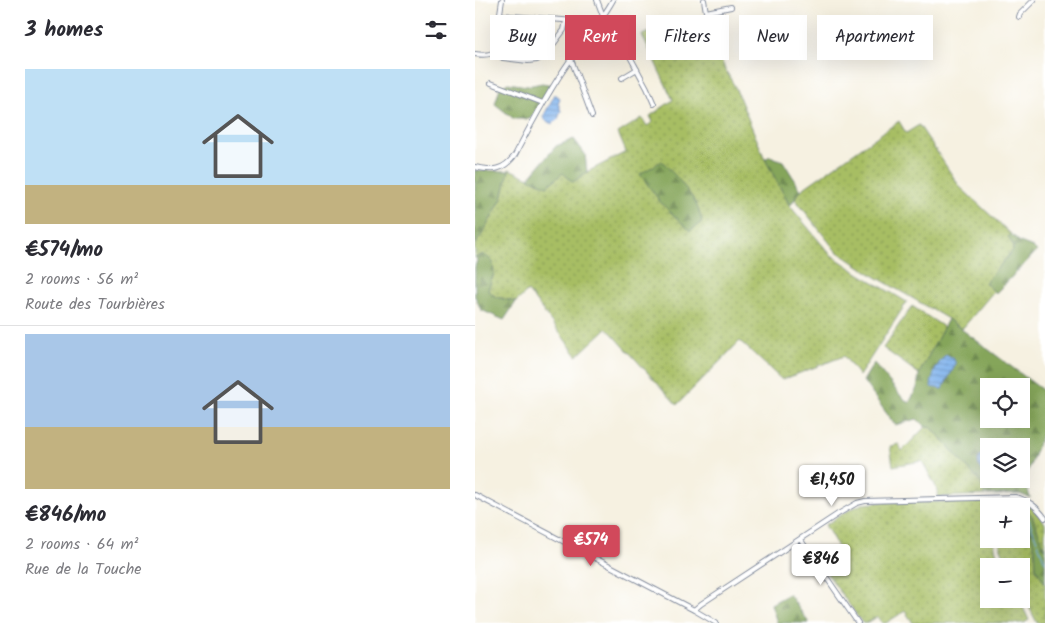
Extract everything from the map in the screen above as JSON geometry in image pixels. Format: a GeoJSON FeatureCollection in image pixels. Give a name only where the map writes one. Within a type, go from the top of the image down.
{"type":"FeatureCollection","features":[{"type":"Feature","properties":{"kind":"street"},"geometry":{"type":"LineString","coordinates":[[500,15],[502,0]]}},
{"type":"Feature","properties":{"kind":"street"},"geometry":{"type":"LineString","coordinates":[[597,0],[601,15]]}},
{"type":"Feature","properties":{"kind":"street"},"geometry":{"type":"LineString","coordinates":[[604,15],[613,0]]}},
{"type":"Feature","properties":{"kind":"street"},"geometry":{"type":"LineString","coordinates":[[703,0],[706,12],[731,7]]}},
{"type":"Feature","properties":{"kind":"street"},"geometry":{"type":"LineString","coordinates":[[1019,17],[1019,14],[1034,0]]}},
{"type":"Feature","properties":{"kind":"street"},"geometry":{"type":"LineString","coordinates":[[555,42],[565,26]]}},
{"type":"Feature","properties":{"kind":"street"},"geometry":{"type":"LineString","coordinates":[[475,54],[490,54]]}},
{"type":"Feature","properties":{"kind":"street"},"geometry":{"type":"LineString","coordinates":[[520,60],[537,60]]}},
{"type":"Feature","properties":{"kind":"street"},"geometry":{"type":"LineString","coordinates":[[475,167],[493,170],[503,167],[509,162],[515,155],[543,103],[570,60]]}},
{"type":"Feature","properties":{"kind":"street"},"geometry":{"type":"LineString","coordinates":[[571,60],[592,116]]}},
{"type":"Feature","properties":{"kind":"street"},"geometry":{"type":"LineString","coordinates":[[632,60],[654,104]]}},
{"type":"Feature","properties":{"kind":"street"},"geometry":{"type":"LineString","coordinates":[[622,78],[637,69]]}},
{"type":"Feature","properties":{"kind":"street"},"geometry":{"type":"LineString","coordinates":[[491,83],[543,103]]}},
{"type":"Feature","properties":{"kind":"street"},"geometry":{"type":"LineString","coordinates":[[475,495],[716,623]]}},
{"type":"Feature","properties":{"kind":"street"},"geometry":{"type":"LineString","coordinates":[[694,610],[857,503],[883,500],[1015,497],[1035,506],[1045,518]]}},
{"type":"Feature","properties":{"kind":"street"},"geometry":{"type":"LineString","coordinates":[[800,539],[858,623]]}},
{"type":"Feature","properties":{"kind":"green space"},"geometry":{"type":"Polygon","coordinates":[[[646,33],[646,43],[642,35],[646,33]]]}},
{"type":"Feature","properties":{"kind":"green space"},"geometry":{"type":"Polygon","coordinates":[[[654,60],[721,60],[735,87],[765,159],[790,206],[830,254],[907,302],[859,376],[844,356],[782,380],[740,341],[677,405],[607,328],[577,356],[528,291],[516,302],[496,297],[488,290],[494,273],[475,257],[475,244],[502,198],[509,169],[547,186],[563,173],[573,182],[587,172],[626,152],[618,133],[642,118],[647,126],[653,122],[650,116],[673,100],[654,60]]]}},
{"type":"Feature","properties":{"kind":"green space"},"geometry":{"type":"Polygon","coordinates":[[[508,83],[527,86],[542,83],[553,85],[530,119],[514,119],[495,104],[500,87],[508,83]]]}},
{"type":"Feature","properties":{"kind":"green space"},"geometry":{"type":"Polygon","coordinates":[[[899,121],[906,133],[919,125],[960,187],[1011,234],[1008,237],[1013,245],[1013,250],[985,283],[994,291],[962,329],[836,251],[795,199],[801,190],[899,121]]]}},
{"type":"Feature","properties":{"kind":"green space"},"geometry":{"type":"Polygon","coordinates":[[[574,139],[585,154],[587,172],[573,182],[563,173],[547,186],[529,178],[556,146],[574,139]]]}},
{"type":"Feature","properties":{"kind":"green space"},"geometry":{"type":"Polygon","coordinates":[[[770,156],[783,161],[801,190],[790,206],[765,159],[770,156]]]}},
{"type":"Feature","properties":{"kind":"green space"},"geometry":{"type":"Polygon","coordinates":[[[662,161],[687,189],[700,213],[702,222],[690,231],[661,203],[640,174],[662,161]]]}},
{"type":"Feature","properties":{"kind":"green space"},"geometry":{"type":"Polygon","coordinates":[[[475,170],[509,171],[502,198],[475,244],[475,170]]]}},
{"type":"Feature","properties":{"kind":"green space"},"geometry":{"type":"Polygon","coordinates":[[[1011,234],[1020,242],[1033,247],[1037,251],[996,293],[985,283],[1013,250],[1013,245],[1008,237],[1011,234]]]}},
{"type":"Feature","properties":{"kind":"green space"},"geometry":{"type":"Polygon","coordinates":[[[484,254],[493,262],[494,273],[488,290],[496,297],[516,302],[504,320],[481,310],[475,296],[475,267],[477,260],[475,257],[484,254]]]}},
{"type":"Feature","properties":{"kind":"green space"},"geometry":{"type":"Polygon","coordinates":[[[912,306],[944,327],[919,374],[883,348],[912,306]]]}},
{"type":"Feature","properties":{"kind":"green space"},"geometry":{"type":"Polygon","coordinates":[[[948,319],[1026,378],[980,378],[980,428],[1030,428],[1030,381],[1045,392],[1045,425],[1030,466],[1030,438],[980,438],[980,482],[931,427],[925,427],[917,419],[895,425],[863,381],[874,363],[909,403],[917,388],[919,374],[948,319]]]}},
{"type":"Feature","properties":{"kind":"green space"},"geometry":{"type":"Polygon","coordinates":[[[925,427],[931,427],[980,482],[980,488],[983,488],[985,495],[939,497],[935,485],[922,461],[893,466],[890,446],[899,444],[902,451],[925,427]]]}},
{"type":"Feature","properties":{"kind":"green space"},"geometry":{"type":"Polygon","coordinates":[[[983,488],[1027,488],[1030,498],[1020,494],[985,495],[983,488]]]}},
{"type":"Feature","properties":{"kind":"green space"},"geometry":{"type":"Polygon","coordinates":[[[883,502],[980,502],[980,548],[995,548],[999,558],[980,558],[980,608],[1023,608],[1029,620],[1024,623],[913,623],[905,611],[886,623],[882,623],[877,617],[867,623],[862,623],[819,562],[839,549],[825,525],[862,504],[883,502]]]}},
{"type":"Feature","properties":{"kind":"green space"},"geometry":{"type":"Polygon","coordinates":[[[1030,507],[1041,517],[1045,524],[1045,549],[1030,507]]]}},
{"type":"Feature","properties":{"kind":"green space"},"geometry":{"type":"Polygon","coordinates":[[[1030,514],[1045,549],[1045,583],[1036,568],[1035,549],[1030,532],[1030,514]]]}},
{"type":"Feature","properties":{"kind":"green space"},"geometry":{"type":"Polygon","coordinates":[[[1030,532],[1035,549],[1036,568],[1045,583],[1045,623],[1037,623],[1030,608],[1030,558],[1005,558],[1000,548],[1030,548],[1030,532]]]}},
{"type":"Feature","properties":{"kind":"green space"},"geometry":{"type":"Polygon","coordinates":[[[789,594],[809,623],[777,623],[771,604],[789,594]]]}},
{"type":"Feature","properties":{"kind":"water"},"geometry":{"type":"Polygon","coordinates":[[[555,94],[560,98],[558,103],[561,111],[558,119],[553,124],[543,117],[555,94]]]}},
{"type":"Feature","properties":{"kind":"water"},"geometry":{"type":"Polygon","coordinates":[[[946,355],[953,358],[956,364],[942,389],[931,387],[936,369],[946,355]]]}},
{"type":"Feature","properties":{"kind":"waterway"},"geometry":{"type":"LineString","coordinates":[[1030,523],[1045,562]]}}]}
